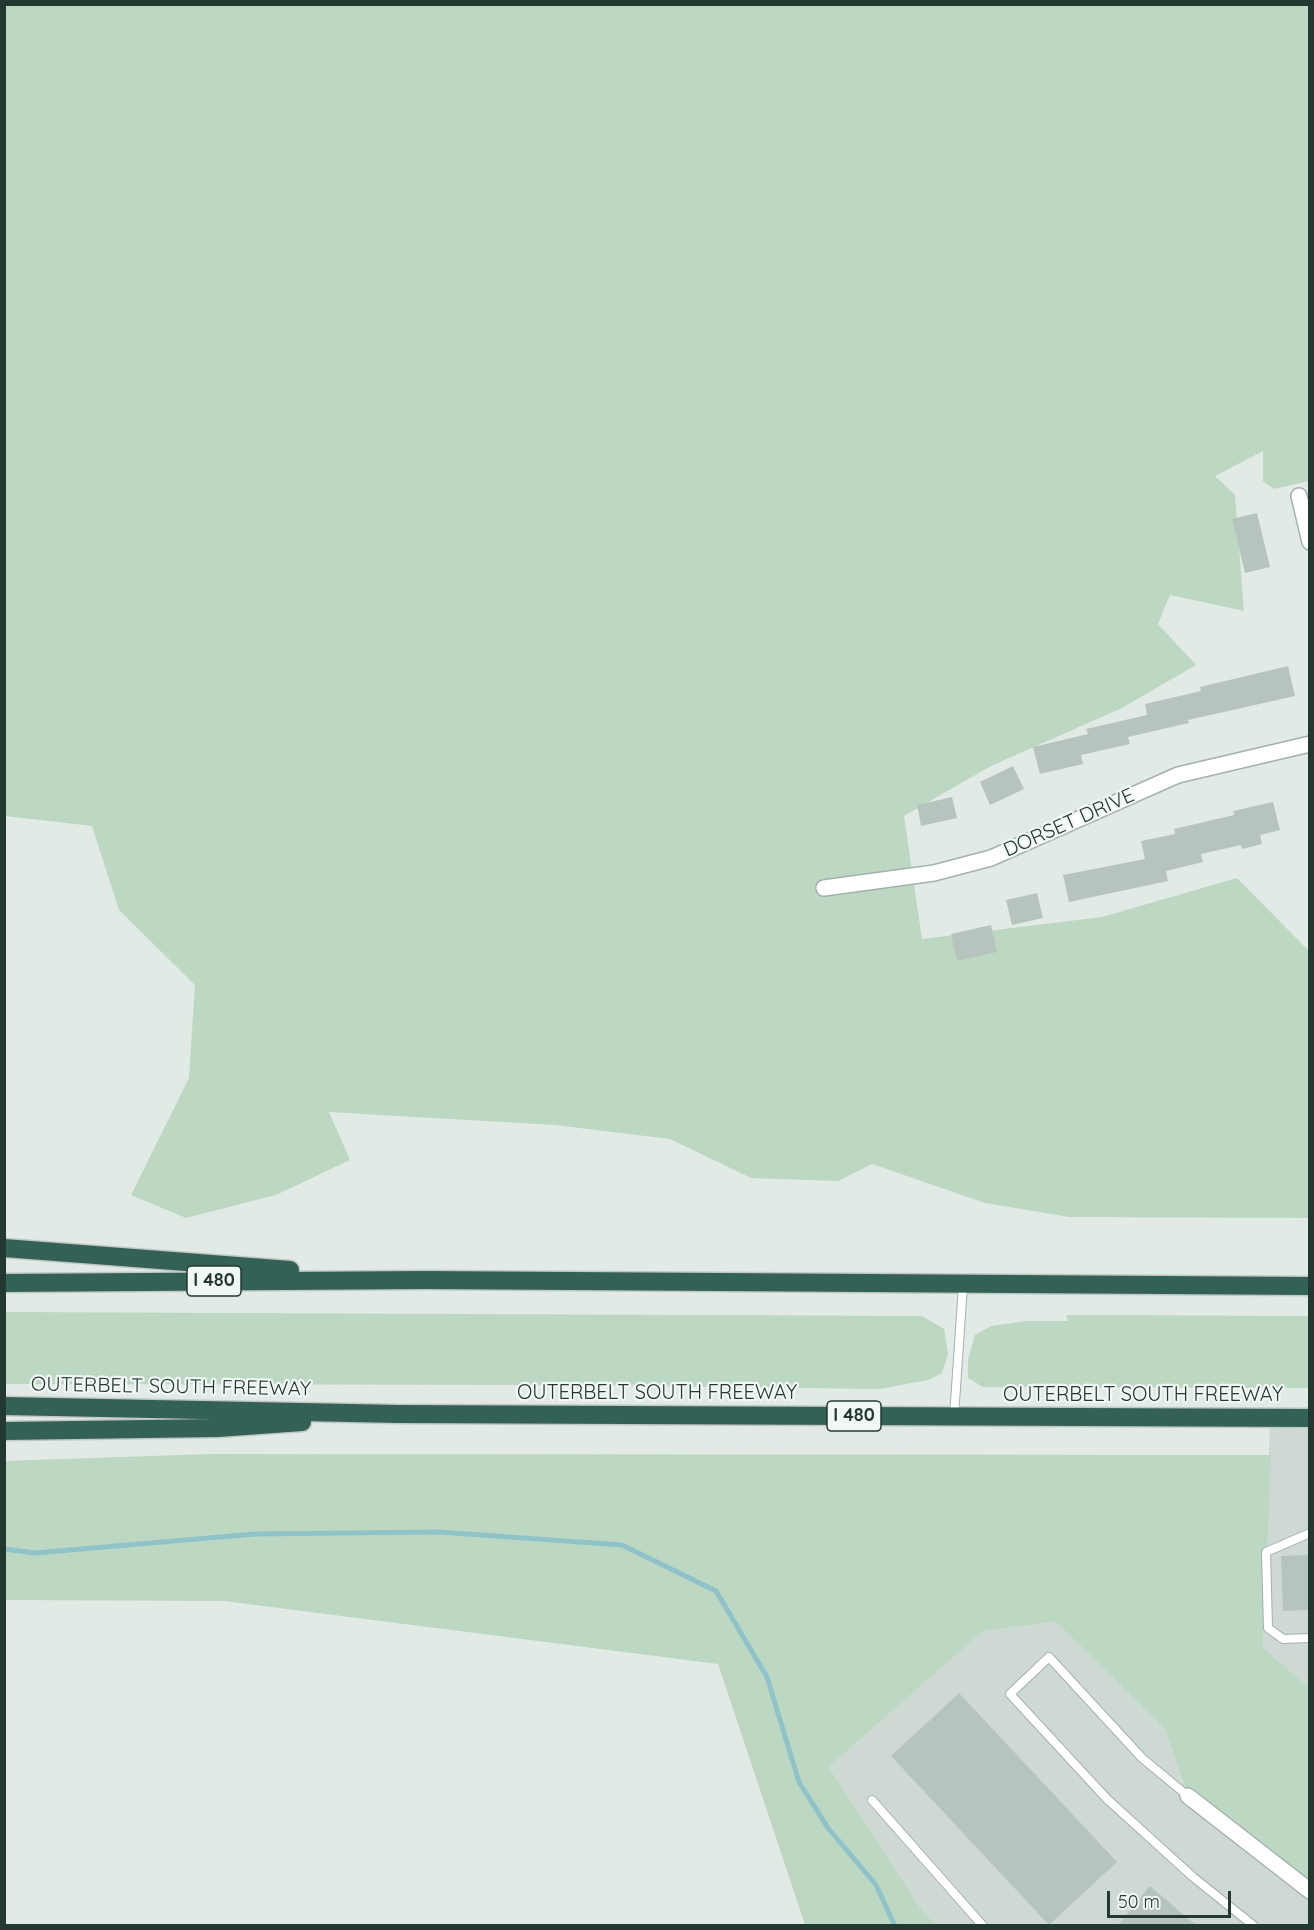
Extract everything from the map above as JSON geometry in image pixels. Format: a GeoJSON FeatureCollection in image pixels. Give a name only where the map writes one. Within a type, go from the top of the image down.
{"type":"FeatureCollection","features":[{"type":"Feature","properties":{"kind":"highway"},"geometry":{"type":"LineString","coordinates":[[4,1248],[424,1280]]}},
{"type":"Feature","properties":{"kind":"highway","name":"I 480"},"geometry":{"type":"LineString","coordinates":[[4,1282],[424,1280],[1310,1286]]}},
{"type":"Feature","properties":{"kind":"highway","name":"OUTERBELT SOUTH FREEWAY"},"geometry":{"type":"LineString","coordinates":[[4,1406],[399,1414],[1310,1418]]}},
{"type":"Feature","properties":{"kind":"highway"},"geometry":{"type":"LineString","coordinates":[[4,1431],[218,1428],[399,1414]]}},
{"type":"Feature","properties":{"kind":"street"},"geometry":{"type":"LineString","coordinates":[[1299,496],[1310,542]]}},
{"type":"Feature","properties":{"kind":"street","name":"DORSET DRIVE"},"geometry":{"type":"LineString","coordinates":[[824,888],[934,873],[991,858],[1178,775],[1310,744]]}},
{"type":"Feature","properties":{"kind":"street"},"geometry":{"type":"LineString","coordinates":[[1188,1796],[1310,1891]]}},
{"type":"Feature","properties":{"kind":"lane"},"geometry":{"type":"LineString","coordinates":[[954,1416],[963,1283]]}},
{"type":"Feature","properties":{"kind":"lane"},"geometry":{"type":"LineString","coordinates":[[1310,1533],[1266,1552],[1268,1628],[1283,1639],[1310,1638]]}},
{"type":"Feature","properties":{"kind":"lane"},"geometry":{"type":"LineString","coordinates":[[1188,1796],[1142,1758],[1049,1657],[1010,1694],[1107,1799],[1193,1877],[1254,1926]]}},
{"type":"Feature","properties":{"kind":"lane"},"geometry":{"type":"LineString","coordinates":[[872,1800],[983,1926]]}},
{"type":"Feature","properties":{"kind":"shaded area"},"geometry":{"type":"Polygon","coordinates":[[[1270,1418],[1309,1418],[1309,1687],[1263,1648],[1270,1418]]]}},
{"type":"Feature","properties":{"kind":"shaded area"},"geometry":{"type":"Polygon","coordinates":[[[1056,1622],[1165,1729],[1188,1796],[1309,1891],[1309,1925],[936,1925],[921,1909],[829,1767],[983,1631],[1056,1622]]]}},
{"type":"Feature","properties":{"kind":"green space"},"geometry":{"type":"Polygon","coordinates":[[[5,5],[1309,5],[1309,481],[1274,489],[1263,481],[1263,451],[1215,476],[1235,495],[1244,611],[1170,595],[1158,624],[1196,665],[1122,708],[991,766],[904,816],[922,939],[1102,917],[1237,878],[1309,951],[1309,1218],[1069,1217],[985,1203],[872,1164],[838,1181],[751,1178],[670,1139],[555,1125],[329,1112],[350,1160],[276,1195],[186,1218],[131,1195],[189,1078],[195,985],[119,910],[92,826],[5,816],[5,5]]]}},
{"type":"Feature","properties":{"kind":"green space"},"geometry":{"type":"Polygon","coordinates":[[[5,1312],[922,1316],[944,1329],[948,1354],[942,1373],[928,1380],[880,1389],[574,1385],[5,1384],[5,1312]]]}},
{"type":"Feature","properties":{"kind":"green space"},"geometry":{"type":"Polygon","coordinates":[[[1066,1315],[1309,1316],[1309,1388],[983,1387],[968,1378],[968,1360],[975,1335],[991,1326],[1027,1321],[1068,1321],[1066,1315]]]}},
{"type":"Feature","properties":{"kind":"green space"},"geometry":{"type":"Polygon","coordinates":[[[210,1454],[1271,1455],[1263,1648],[1309,1687],[1309,1891],[1188,1796],[1165,1729],[1056,1622],[983,1631],[829,1767],[921,1909],[936,1925],[805,1925],[718,1664],[224,1601],[5,1600],[4,1461],[210,1454]]]}},
{"type":"Feature","properties":{"kind":"building"},"geometry":{"type":"Polygon","coordinates":[[[1257,513],[1270,567],[1245,573],[1232,519],[1257,513]]]}},
{"type":"Feature","properties":{"kind":"building"},"geometry":{"type":"Polygon","coordinates":[[[1288,666],[1295,696],[1188,720],[1189,723],[1128,737],[1130,744],[1081,755],[1083,764],[1040,774],[1033,747],[1088,734],[1086,729],[1147,715],[1145,704],[1201,691],[1200,687],[1288,666]]]}},
{"type":"Feature","properties":{"kind":"building"},"geometry":{"type":"Polygon","coordinates":[[[1013,766],[1024,789],[990,805],[980,782],[1013,766]]]}},
{"type":"Feature","properties":{"kind":"building"},"geometry":{"type":"Polygon","coordinates":[[[952,797],[957,818],[921,826],[917,805],[952,797]]]}},
{"type":"Feature","properties":{"kind":"building"},"geometry":{"type":"Polygon","coordinates":[[[1273,802],[1280,830],[1260,835],[1262,844],[1242,849],[1241,845],[1201,854],[1203,862],[1166,871],[1168,881],[1069,902],[1063,875],[1145,859],[1141,841],[1175,834],[1174,829],[1234,815],[1233,811],[1273,802]]]}},
{"type":"Feature","properties":{"kind":"building"},"geometry":{"type":"Polygon","coordinates":[[[1037,893],[1043,918],[1012,925],[1006,900],[1037,893]]]}},
{"type":"Feature","properties":{"kind":"building"},"geometry":{"type":"Polygon","coordinates":[[[991,925],[997,952],[957,961],[951,934],[991,925]]]}},
{"type":"Feature","properties":{"kind":"building"},"geometry":{"type":"Polygon","coordinates":[[[1310,1555],[1310,1610],[1283,1611],[1281,1556],[1310,1555]]]}},
{"type":"Feature","properties":{"kind":"building"},"geometry":{"type":"Polygon","coordinates":[[[959,1693],[1117,1862],[1049,1925],[891,1756],[959,1693]]]}},
{"type":"Feature","properties":{"kind":"building"},"geometry":{"type":"Polygon","coordinates":[[[1150,1886],[1197,1926],[1117,1926],[1150,1886]]]}},
{"type":"Feature","properties":{"kind":"waterway"},"geometry":{"type":"LineString","coordinates":[[4,1549],[35,1553],[255,1534],[439,1532],[622,1545],[716,1591],[767,1677],[799,1782],[828,1828],[876,1885],[895,1926]]}}]}
